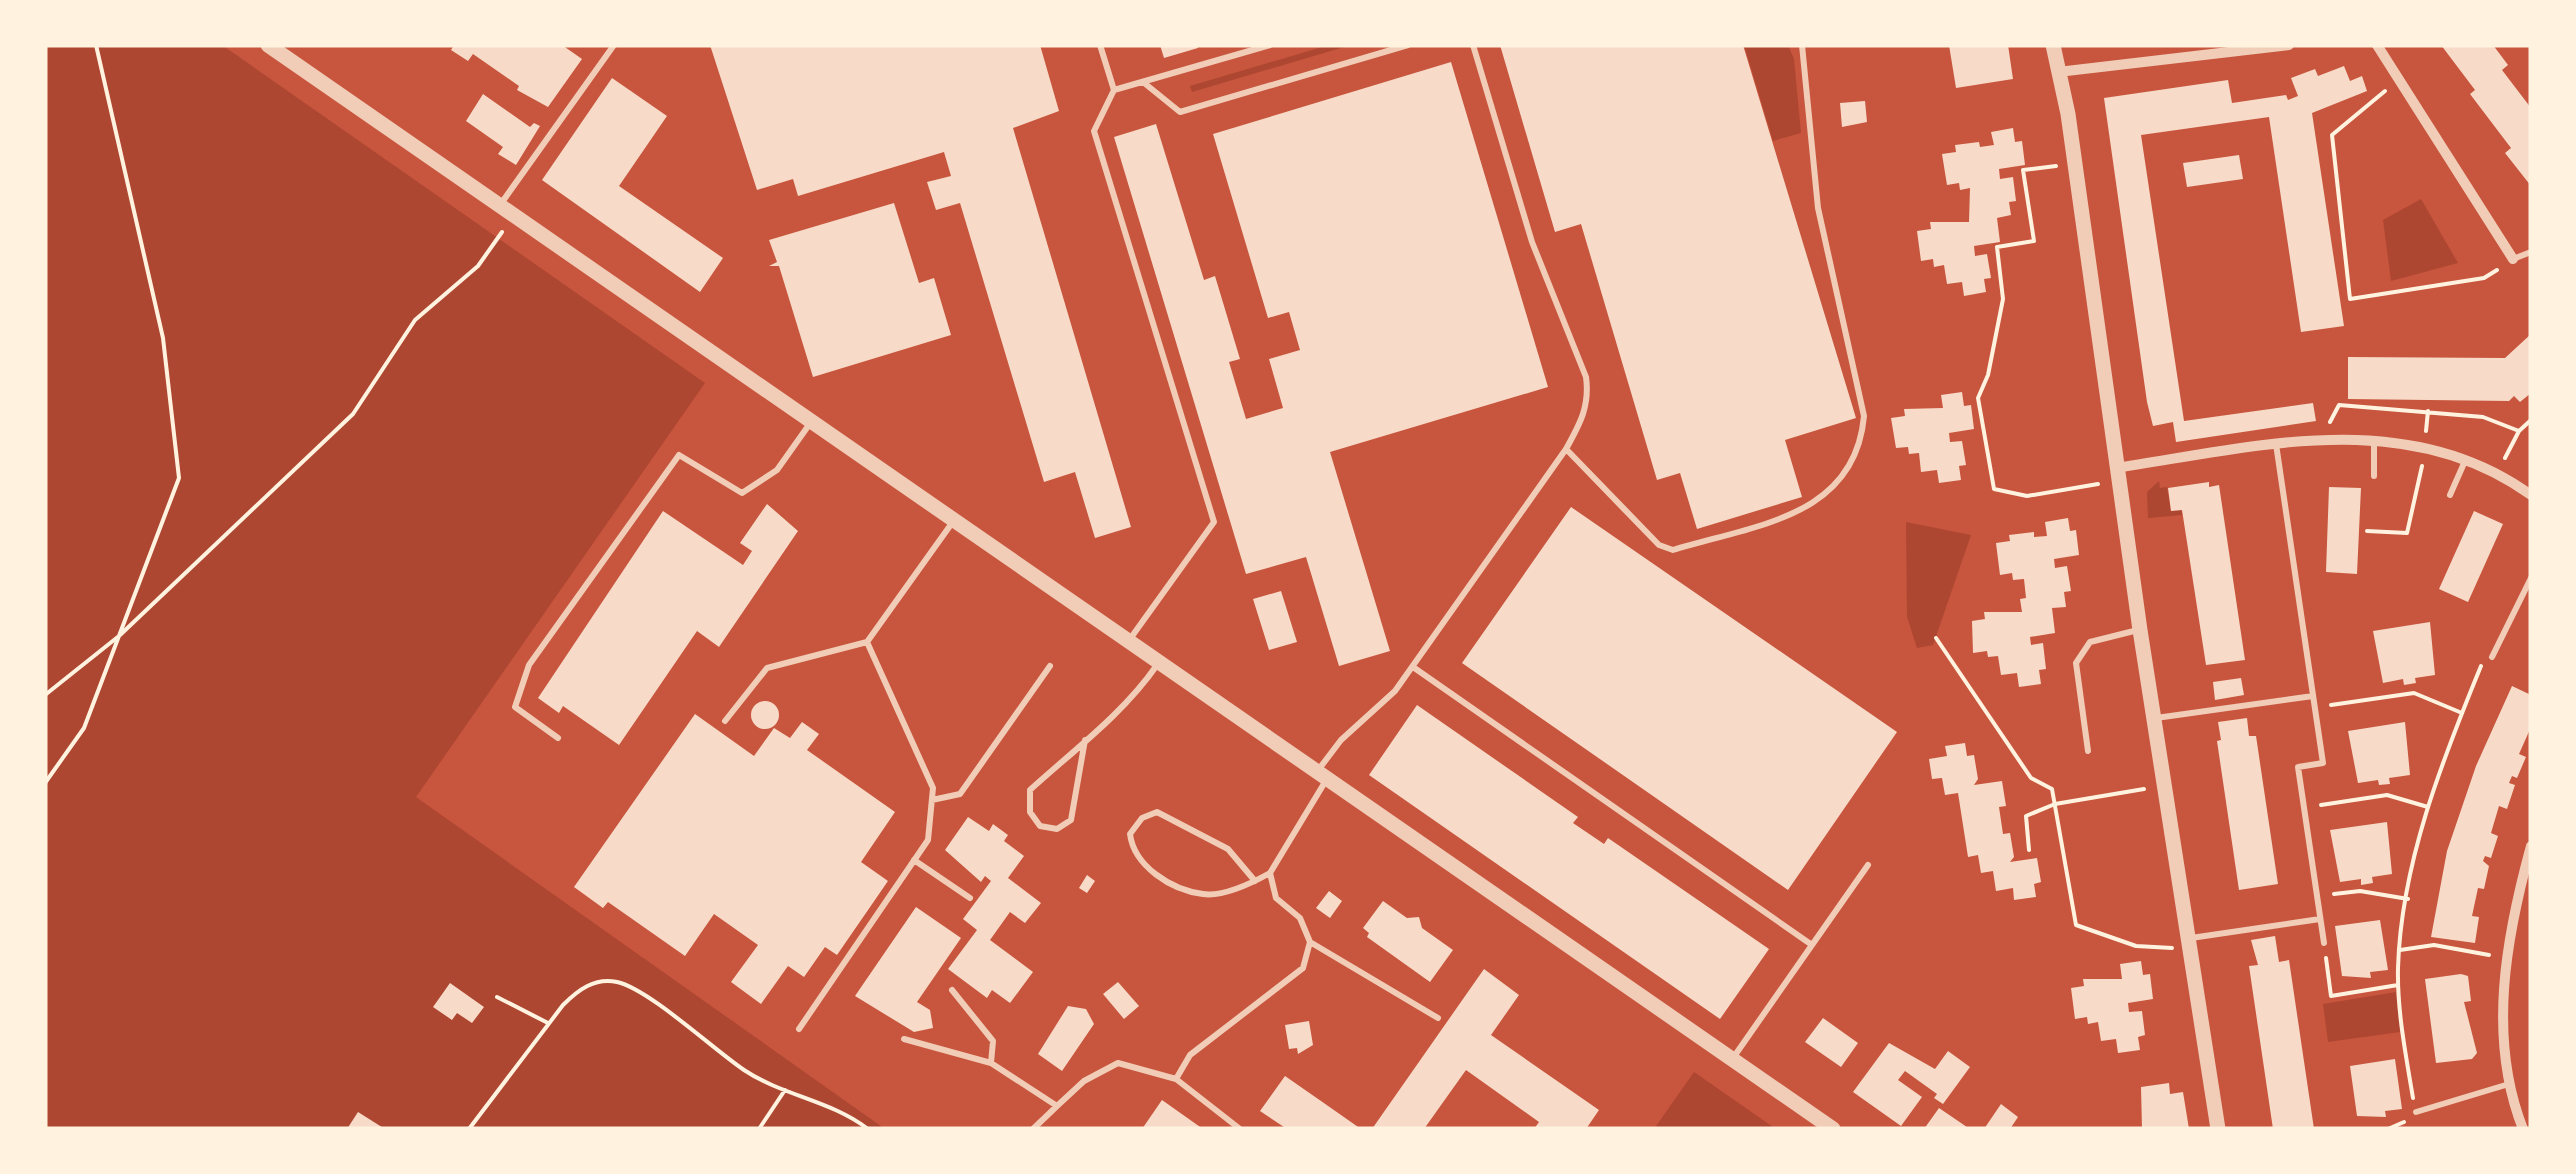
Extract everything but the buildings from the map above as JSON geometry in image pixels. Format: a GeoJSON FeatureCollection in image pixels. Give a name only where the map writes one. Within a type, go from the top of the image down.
{"type":"FeatureCollection","features":[{"type":"Feature","properties":{"kind":"street"},"geometry":{"type":"LineString","coordinates":[[268,45],[1833,1129]]}},
{"type":"Feature","properties":{"kind":"street"},"geometry":{"type":"LineString","coordinates":[[2053,45],[2076,163],[2153,719],[2218,1129]]}},
{"type":"Feature","properties":{"kind":"street"},"geometry":{"type":"LineString","coordinates":[[2058,72],[2289,45]]}},
{"type":"Feature","properties":{"kind":"street"},"geometry":{"type":"LineString","coordinates":[[2377,45],[2513,259]]}},
{"type":"Feature","properties":{"kind":"street"},"geometry":{"type":"LineString","coordinates":[[2117,474],[2276,444],[2374,438],[2466,460],[2531,495]]}},
{"type":"Feature","properties":{"kind":"street"},"geometry":{"type":"LineString","coordinates":[[2523,1129],[2508,1084],[2503,1010],[2515,904],[2531,846]]}},
{"type":"Feature","properties":{"kind":"lane"},"geometry":{"type":"LineString","coordinates":[[500,206],[614,45]]}},
{"type":"Feature","properties":{"kind":"lane"},"geometry":{"type":"LineString","coordinates":[[1100,45],[1114,90],[1094,131],[1214,522],[1130,639]]}},
{"type":"Feature","properties":{"kind":"lane"},"geometry":{"type":"LineString","coordinates":[[1114,90],[1270,45]]}},
{"type":"Feature","properties":{"kind":"lane"},"geometry":{"type":"LineString","coordinates":[[1143,82],[1180,112],[1408,45]]}},
{"type":"Feature","properties":{"kind":"lane"},"geometry":{"type":"LineString","coordinates":[[1254,882],[1228,849],[1157,812],[1142,818],[1130,834],[1132,851],[1145,869],[1204,894],[1254,882],[1270,873],[1323,773],[1413,667],[1566,449],[1584,416],[1589,397],[1586,377],[1532,242],[1473,45]]}},
{"type":"Feature","properties":{"kind":"lane"},"geometry":{"type":"LineString","coordinates":[[1566,449],[1659,545],[1674,550],[1807,508],[1830,493],[1849,471],[1862,444],[1864,416],[1818,208],[1802,45]]}},
{"type":"Feature","properties":{"kind":"lane"},"geometry":{"type":"LineString","coordinates":[[2513,259],[2531,252]]}},
{"type":"Feature","properties":{"kind":"lane"},"geometry":{"type":"LineString","coordinates":[[558,738],[515,707],[528,666],[679,455],[742,492],[777,470],[811,421]]}},
{"type":"Feature","properties":{"kind":"lane"},"geometry":{"type":"LineString","coordinates":[[2374,438],[2374,476]]}},
{"type":"Feature","properties":{"kind":"lane"},"geometry":{"type":"LineString","coordinates":[[2276,444],[2323,764],[2298,767],[2324,943]]}},
{"type":"Feature","properties":{"kind":"lane"},"geometry":{"type":"LineString","coordinates":[[2450,495],[2466,460]]}},
{"type":"Feature","properties":{"kind":"lane"},"geometry":{"type":"LineString","coordinates":[[725,721],[767,668],[867,642],[956,518]]}},
{"type":"Feature","properties":{"kind":"lane"},"geometry":{"type":"LineString","coordinates":[[2492,657],[2531,578]]}},
{"type":"Feature","properties":{"kind":"lane"},"geometry":{"type":"LineString","coordinates":[[2088,751],[2076,675],[2081,651],[2105,635],[2140,630]]}},
{"type":"Feature","properties":{"kind":"lane"},"geometry":{"type":"LineString","coordinates":[[799,1029],[928,840],[933,788],[867,642]]}},
{"type":"Feature","properties":{"kind":"lane"},"geometry":{"type":"LineString","coordinates":[[1085,740],[1071,820],[1057,829],[1040,826],[1030,812],[1030,790],[1085,740],[1133,698],[1160,660]]}},
{"type":"Feature","properties":{"kind":"lane"},"geometry":{"type":"LineString","coordinates":[[932,800],[947,800],[960,794],[1050,666]]}},
{"type":"Feature","properties":{"kind":"lane"},"geometry":{"type":"LineString","coordinates":[[1413,667],[1812,945]]}},
{"type":"Feature","properties":{"kind":"lane"},"geometry":{"type":"LineString","coordinates":[[2153,719],[2313,696]]}},
{"type":"Feature","properties":{"kind":"lane"},"geometry":{"type":"LineString","coordinates":[[914,860],[970,898]]}},
{"type":"Feature","properties":{"kind":"lane"},"geometry":{"type":"LineString","coordinates":[[1732,1059],[1868,865]]}},
{"type":"Feature","properties":{"kind":"lane"},"geometry":{"type":"LineString","coordinates":[[1270,873],[1276,898],[1300,918],[1310,942],[1438,1018]]}},
{"type":"Feature","properties":{"kind":"lane"},"geometry":{"type":"LineString","coordinates":[[2515,904],[2531,907]]}},
{"type":"Feature","properties":{"kind":"lane"},"geometry":{"type":"LineString","coordinates":[[2191,942],[2320,919]]}},
{"type":"Feature","properties":{"kind":"lane"},"geometry":{"type":"LineString","coordinates":[[1176,1079],[1190,1055],[1303,968],[1310,942]]}},
{"type":"Feature","properties":{"kind":"lane"},"geometry":{"type":"LineString","coordinates":[[952,990],[993,1041],[992,1062]]}},
{"type":"Feature","properties":{"kind":"lane"},"geometry":{"type":"LineString","coordinates":[[904,1039],[992,1062],[1057,1106]]}},
{"type":"Feature","properties":{"kind":"lane"},"geometry":{"type":"LineString","coordinates":[[1033,1129],[1084,1081],[1118,1063],[1176,1079],[1240,1129]]}},
{"type":"Feature","properties":{"kind":"lane"},"geometry":{"type":"LineString","coordinates":[[2416,1112],[2508,1084]]}},
{"type":"Feature","properties":{"kind":"path"},"geometry":{"type":"LineString","coordinates":[[45,783],[84,728],[179,478],[162,338],[96,45]]}},
{"type":"Feature","properties":{"kind":"path"},"geometry":{"type":"LineString","coordinates":[[2401,81],[2369,101],[2332,135],[2350,300],[2484,278],[2513,259]]}},
{"type":"Feature","properties":{"kind":"path"},"geometry":{"type":"LineString","coordinates":[[2076,163],[2023,170],[2034,241],[1998,247],[2003,299],[1988,376],[1978,398],[1994,489],[2028,496],[2117,474]]}},
{"type":"Feature","properties":{"kind":"path"},"geometry":{"type":"LineString","coordinates":[[45,695],[119,636],[353,414],[415,320],[478,266],[514,216]]}},
{"type":"Feature","properties":{"kind":"path"},"geometry":{"type":"LineString","coordinates":[[2331,438],[2330,418],[2340,404],[2483,417],[2519,431]]}},
{"type":"Feature","properties":{"kind":"path"},"geometry":{"type":"LineString","coordinates":[[2366,531],[2407,533],[2428,411]]}},
{"type":"Feature","properties":{"kind":"path"},"geometry":{"type":"LineString","coordinates":[[2497,474],[2519,431],[2531,420]]}},
{"type":"Feature","properties":{"kind":"path"},"geometry":{"type":"LineString","coordinates":[[1936,638],[2032,778],[2052,788],[2076,925],[2136,946],[2191,942]]}},
{"type":"Feature","properties":{"kind":"path"},"geometry":{"type":"LineString","coordinates":[[2416,1112],[2398,985],[2408,899],[2428,807],[2482,663],[2492,657]]}},
{"type":"Feature","properties":{"kind":"path"},"geometry":{"type":"LineString","coordinates":[[2315,708],[2414,693],[2462,713]]}},
{"type":"Feature","properties":{"kind":"path"},"geometry":{"type":"LineString","coordinates":[[2029,850],[2026,816],[2055,804],[2163,786]]}},
{"type":"Feature","properties":{"kind":"path"},"geometry":{"type":"LineString","coordinates":[[2304,807],[2388,795],[2428,807]]}},
{"type":"Feature","properties":{"kind":"path"},"geometry":{"type":"LineString","coordinates":[[2317,896],[2360,890],[2408,899]]}},
{"type":"Feature","properties":{"kind":"path"},"geometry":{"type":"LineString","coordinates":[[2324,943],[2331,996],[2398,985]]}},
{"type":"Feature","properties":{"kind":"path"},"geometry":{"type":"LineString","coordinates":[[2400,950],[2434,946],[2507,958]]}},
{"type":"Feature","properties":{"kind":"path"},"geometry":{"type":"LineString","coordinates":[[468,1129],[575,992],[602,982],[618,982],[748,1073],[784,1090],[827,1103],[868,1129]]}},
{"type":"Feature","properties":{"kind":"path"},"geometry":{"type":"LineString","coordinates":[[497,998],[548,1023]]}},
{"type":"Feature","properties":{"kind":"path"},"geometry":{"type":"LineString","coordinates":[[759,1129],[784,1090]]}},
{"type":"Feature","properties":{"kind":"shaded area"},"geometry":{"type":"Polygon","coordinates":[[[45,45],[222,45],[705,383],[416,797],[885,1129],[45,1129],[45,45]]]}},
{"type":"Feature","properties":{"kind":"shaded area"},"geometry":{"type":"Polygon","coordinates":[[[1329,45],[1351,45],[1192,92],[1190,86],[1329,45]]]}},
{"type":"Feature","properties":{"kind":"shaded area"},"geometry":{"type":"Polygon","coordinates":[[[1744,45],[1788,45],[1794,59],[1801,133],[1773,141],[1744,45]]]}},
{"type":"Feature","properties":{"kind":"shaded area"},"geometry":{"type":"Polygon","coordinates":[[[2421,199],[2458,263],[2391,281],[2383,220],[2421,199]]]}},
{"type":"Feature","properties":{"kind":"shaded area"},"geometry":{"type":"Polygon","coordinates":[[[2159,481],[2160,488],[2167,487],[2171,511],[2181,510],[2182,515],[2148,518],[2147,492],[2159,481]]]}},
{"type":"Feature","properties":{"kind":"shaded area"},"geometry":{"type":"Polygon","coordinates":[[[1906,522],[1971,535],[1933,645],[1917,648],[1907,617],[1906,522]]]}},
{"type":"Feature","properties":{"kind":"shaded area"},"geometry":{"type":"Polygon","coordinates":[[[2396,992],[2400,1032],[2328,1042],[2323,1004],[2396,992]]]}},
{"type":"Feature","properties":{"kind":"shaded area"},"geometry":{"type":"Polygon","coordinates":[[[1694,1072],[1776,1129],[1654,1129],[1694,1072]]]}}]}
